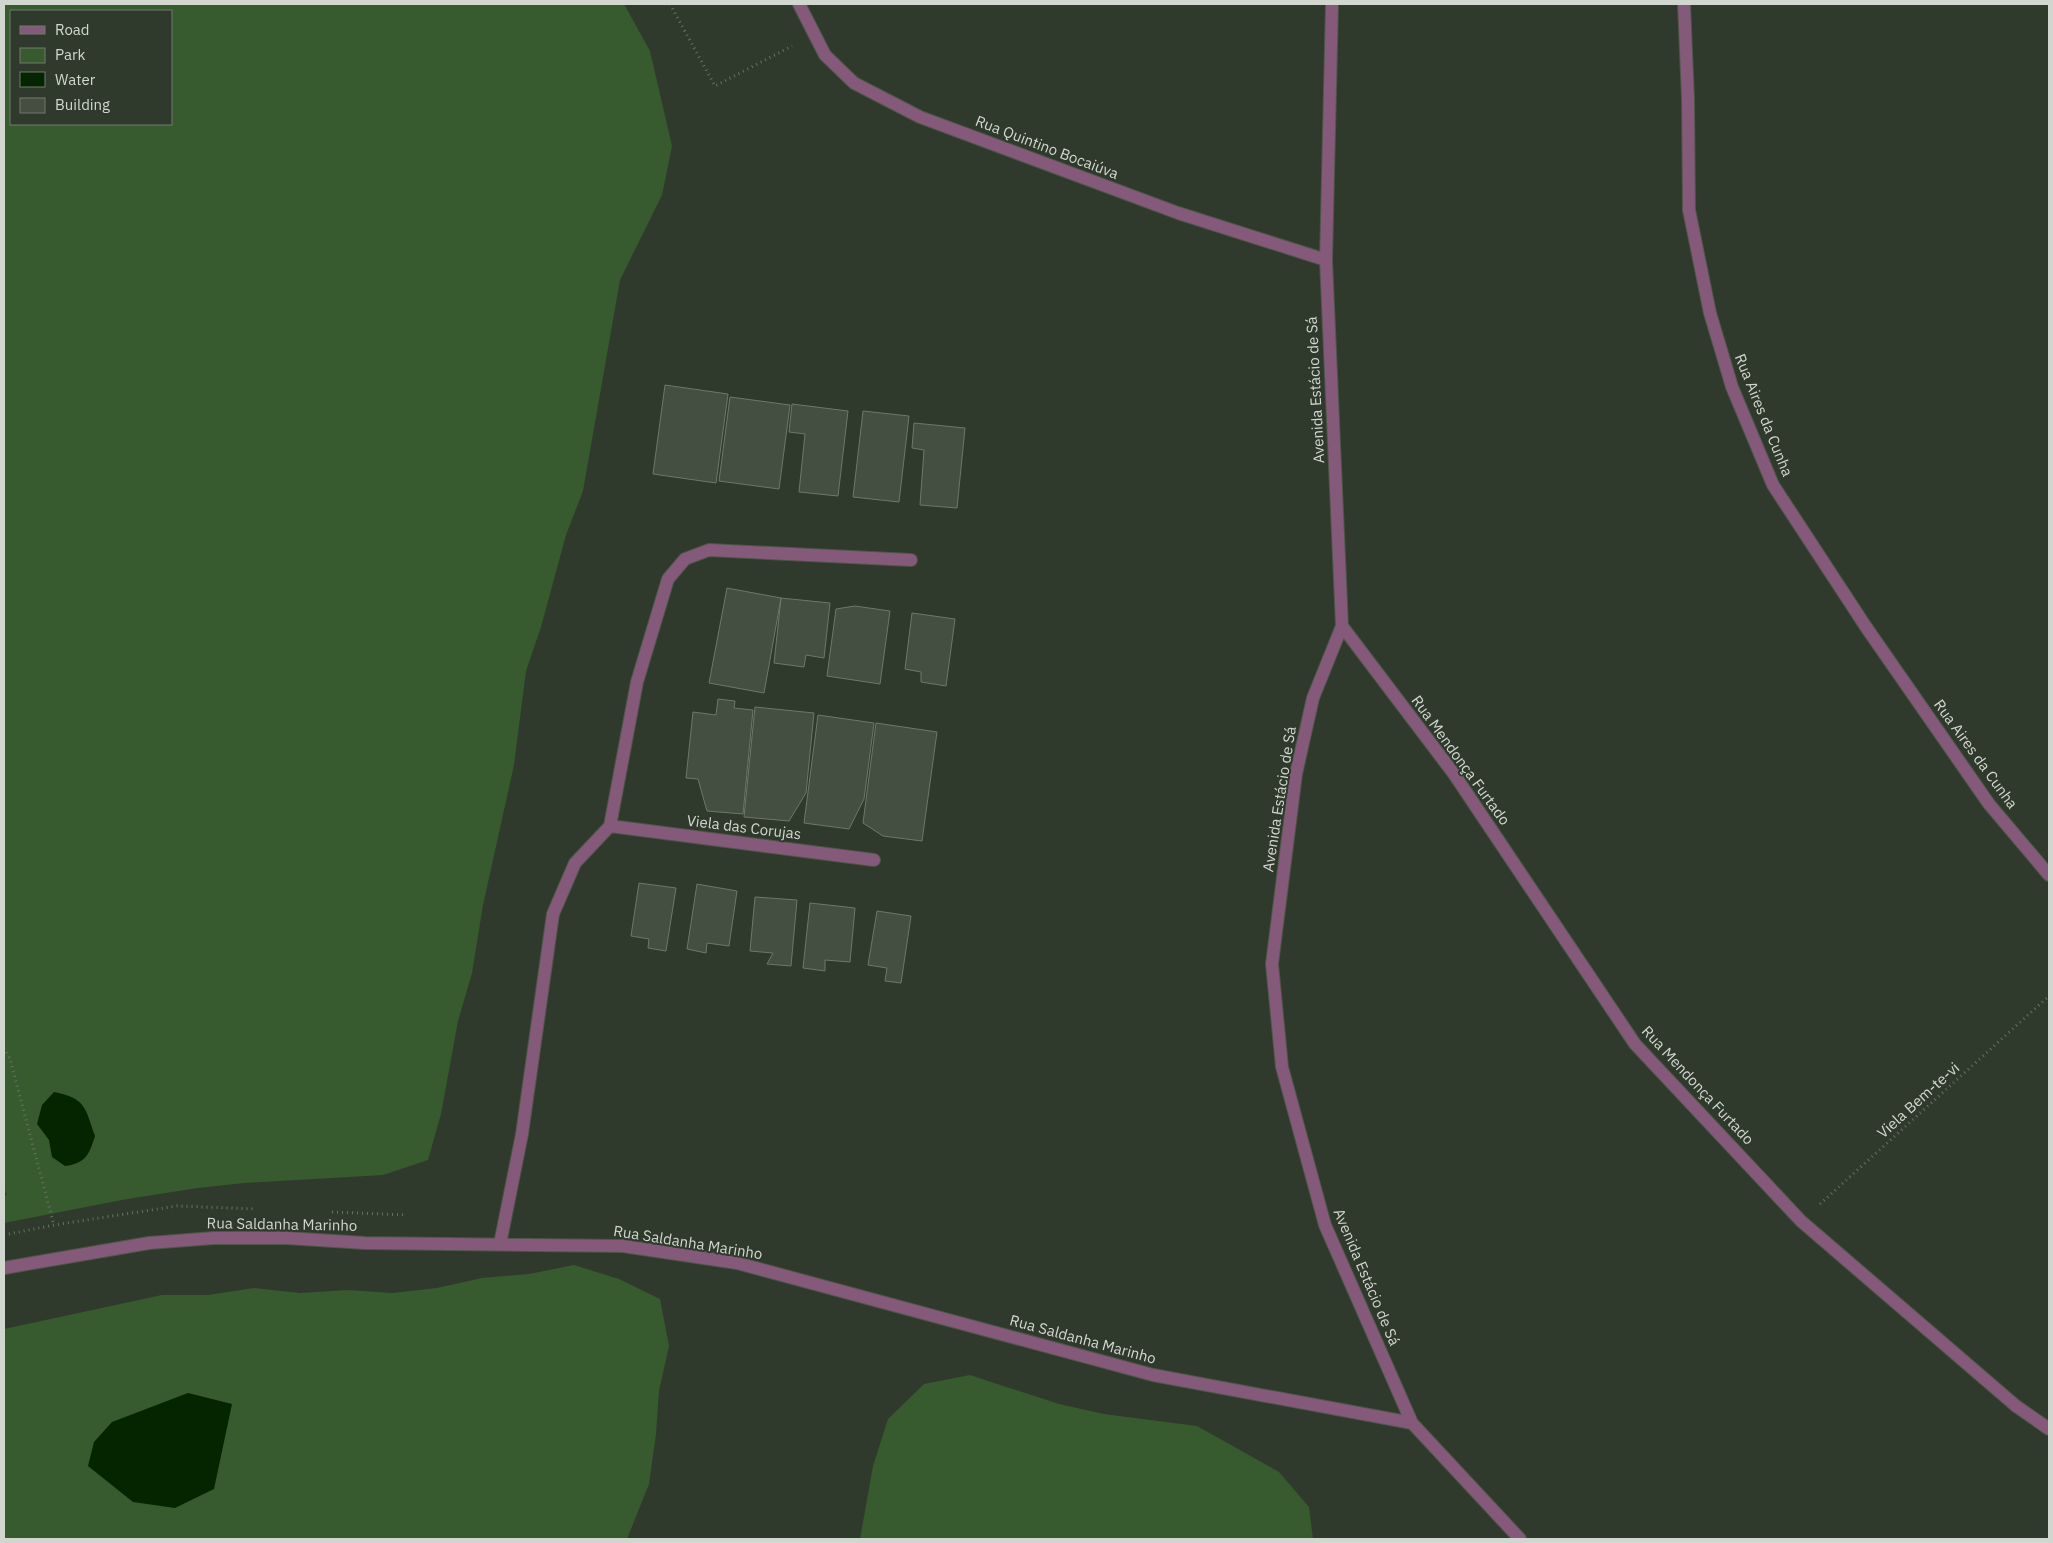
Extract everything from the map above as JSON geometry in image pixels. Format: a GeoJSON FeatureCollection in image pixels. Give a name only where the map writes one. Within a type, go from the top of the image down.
{"type":"FeatureCollection","features":[{"type":"Feature","properties":{"kind":"street","name":"Rua Quintino Bocaiúva"},"geometry":{"type":"LineString","coordinates":[[799,4],[825,55],[854,83],[920,117],[1178,213],[1326,260]]}},
{"type":"Feature","properties":{"kind":"street","name":"Avenida Estácio de Sá"},"geometry":{"type":"LineString","coordinates":[[1332,4],[1326,260],[1342,626],[1313,698],[1296,774],[1272,964],[1282,1066],[1325,1225],[1412,1423],[1520,1539]]}},
{"type":"Feature","properties":{"kind":"street","name":"Rua Aires da Cunha"},"geometry":{"type":"LineString","coordinates":[[1684,4],[1690,210],[1710,313],[1732,387],[1774,485],[1866,626],[1989,804],[2049,874]]}},
{"type":"Feature","properties":{"kind":"street"},"geometry":{"type":"LineString","coordinates":[[500,1244],[522,1134],[553,914],[575,863],[610,826],[637,682],[668,580],[685,559],[710,550],[911,560]]}},
{"type":"Feature","properties":{"kind":"street","name":"Rua Mendonça Furtado"},"geometry":{"type":"LineString","coordinates":[[1342,626],[1454,774],[1636,1044],[1801,1221],[2016,1406],[2049,1429]]}},
{"type":"Feature","properties":{"kind":"street","name":"Viela das Corujas"},"geometry":{"type":"LineString","coordinates":[[610,826],[874,860]]}},
{"type":"Feature","properties":{"kind":"street","name":"Rua Saldanha Marinho"},"geometry":{"type":"LineString","coordinates":[[4,1268],[148,1243],[214,1238],[623,1246],[737,1263],[1153,1375],[1412,1423]]}},
{"type":"Feature","properties":{"kind":"path"},"geometry":{"type":"LineString","coordinates":[[670,4],[715,86],[814,35]]}},
{"type":"Feature","properties":{"kind":"path","name":"Viela Bem-te-vi"},"geometry":{"type":"LineString","coordinates":[[1801,1221],[2049,996]]}},
{"type":"Feature","properties":{"kind":"path"},"geometry":{"type":"LineString","coordinates":[[4,1048],[10,1059],[54,1225]]}},
{"type":"Feature","properties":{"kind":"green space"},"geometry":{"type":"Polygon","coordinates":[[[4,4],[624,4],[650,51],[672,146],[662,195],[620,280],[583,491],[566,535],[541,627],[526,671],[514,765],[483,905],[472,973],[458,1021],[441,1114],[428,1160],[383,1175],[244,1183],[198,1188],[127,1199],[4,1223],[4,1196],[7,1195],[4,1190],[4,4]]]}},
{"type":"Feature","properties":{"kind":"green space"},"geometry":{"type":"Polygon","coordinates":[[[574,1265],[619,1279],[660,1299],[669,1346],[659,1391],[656,1434],[649,1484],[627,1539],[4,1539],[4,1329],[162,1295],[208,1295],[254,1288],[300,1293],[347,1290],[392,1293],[437,1288],[482,1278],[529,1274],[574,1265]]]}},
{"type":"Feature","properties":{"kind":"green space"},"geometry":{"type":"Polygon","coordinates":[[[970,1375],[1059,1404],[1104,1414],[1197,1426],[1279,1472],[1309,1507],[1313,1539],[860,1539],[873,1466],[888,1419],[924,1384],[970,1375]]]}},
{"type":"Feature","properties":{"kind":"water"},"geometry":{"type":"Polygon","coordinates":[[[54,1092],[72,1097],[83,1106],[95,1136],[86,1157],[72,1165],[65,1166],[52,1157],[49,1140],[37,1124],[42,1105],[54,1092]]]}},
{"type":"Feature","properties":{"kind":"water"},"geometry":{"type":"Polygon","coordinates":[[[188,1393],[232,1404],[214,1489],[175,1508],[133,1502],[88,1466],[94,1442],[112,1422],[188,1393]]]}},
{"type":"Feature","properties":{"kind":"building"},"geometry":{"type":"Polygon","coordinates":[[[665,385],[728,394],[716,483],[653,474],[665,385]]]}},
{"type":"Feature","properties":{"kind":"building"},"geometry":{"type":"Polygon","coordinates":[[[730,397],[790,405],[779,489],[719,481],[730,397]]]}},
{"type":"Feature","properties":{"kind":"building"},"geometry":{"type":"Polygon","coordinates":[[[792,404],[848,411],[838,496],[799,492],[805,434],[789,432],[792,404]]]}},
{"type":"Feature","properties":{"kind":"building"},"geometry":{"type":"Polygon","coordinates":[[[863,411],[909,416],[899,502],[853,497],[863,411]]]}},
{"type":"Feature","properties":{"kind":"building"},"geometry":{"type":"Polygon","coordinates":[[[914,423],[965,428],[957,508],[920,505],[924,450],[912,448],[914,423]]]}},
{"type":"Feature","properties":{"kind":"building"},"geometry":{"type":"Polygon","coordinates":[[[727,588],[781,598],[764,693],[709,683],[727,588]]]}},
{"type":"Feature","properties":{"kind":"building"},"geometry":{"type":"Polygon","coordinates":[[[781,598],[830,603],[824,658],[806,655],[804,667],[774,663],[781,598]]]}},
{"type":"Feature","properties":{"kind":"building"},"geometry":{"type":"Polygon","coordinates":[[[855,606],[890,611],[880,684],[827,676],[836,609],[855,606]]]}},
{"type":"Feature","properties":{"kind":"building"},"geometry":{"type":"Polygon","coordinates":[[[912,613],[955,619],[946,686],[921,682],[921,672],[905,669],[912,613]]]}},
{"type":"Feature","properties":{"kind":"building"},"geometry":{"type":"Polygon","coordinates":[[[718,699],[735,701],[734,708],[753,710],[743,814],[707,811],[698,779],[686,778],[693,712],[716,715],[718,699]]]}},
{"type":"Feature","properties":{"kind":"building"},"geometry":{"type":"Polygon","coordinates":[[[755,707],[814,713],[806,793],[789,821],[744,817],[755,707]]]}},
{"type":"Feature","properties":{"kind":"building"},"geometry":{"type":"Polygon","coordinates":[[[818,715],[874,723],[864,799],[849,829],[804,823],[818,715]]]}},
{"type":"Feature","properties":{"kind":"building"},"geometry":{"type":"Polygon","coordinates":[[[876,723],[937,732],[922,841],[883,836],[863,823],[876,723]]]}},
{"type":"Feature","properties":{"kind":"building"},"geometry":{"type":"Polygon","coordinates":[[[639,883],[676,888],[666,951],[648,948],[649,939],[631,936],[639,883]]]}},
{"type":"Feature","properties":{"kind":"building"},"geometry":{"type":"Polygon","coordinates":[[[697,884],[737,891],[729,946],[707,943],[706,953],[687,949],[697,884]]]}},
{"type":"Feature","properties":{"kind":"building"},"geometry":{"type":"Polygon","coordinates":[[[755,897],[797,900],[791,966],[767,964],[773,953],[750,951],[755,897]]]}},
{"type":"Feature","properties":{"kind":"building"},"geometry":{"type":"Polygon","coordinates":[[[810,903],[855,908],[850,962],[825,960],[825,971],[803,968],[810,903]]]}},
{"type":"Feature","properties":{"kind":"building"},"geometry":{"type":"Polygon","coordinates":[[[877,911],[911,916],[901,983],[885,981],[887,968],[868,965],[877,911]]]}}]}
